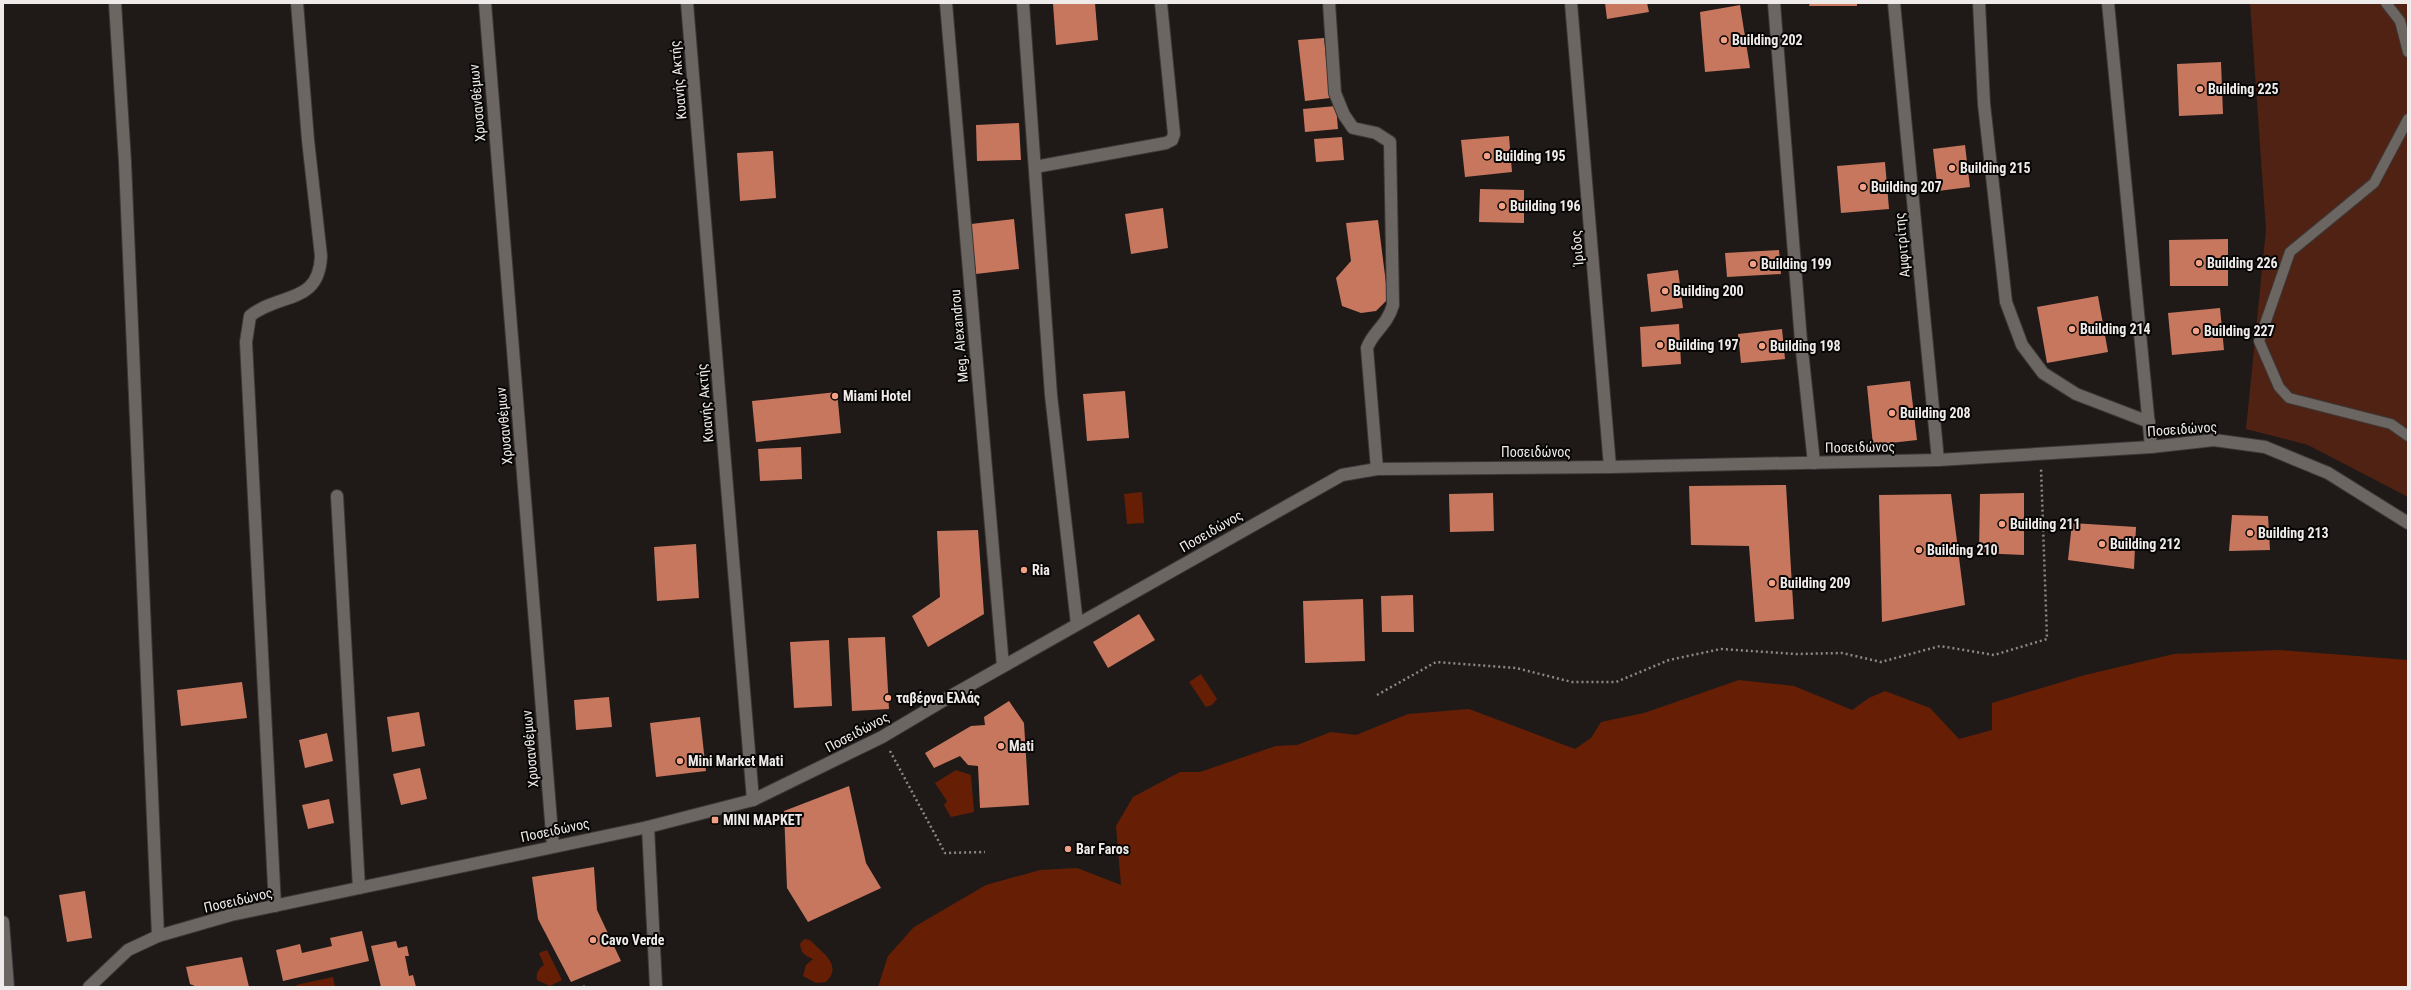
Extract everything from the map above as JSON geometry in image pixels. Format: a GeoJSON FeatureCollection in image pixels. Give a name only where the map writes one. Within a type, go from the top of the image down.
{"type":"FeatureCollection","features":[{"type":"Feature","properties":{"kind":"street"},"geometry":{"type":"LineString","coordinates":[[116,3],[125,162],[158,936]]}},
{"type":"Feature","properties":{"kind":"street"},"geometry":{"type":"LineString","coordinates":[[275,906],[246,342],[250,316],[303,291],[314,284],[320,270],[321,256],[308,140],[297,3]]}},
{"type":"Feature","properties":{"kind":"street","name":"Χρυσανθέμων"},"geometry":{"type":"LineString","coordinates":[[485,3],[553,846]]}},
{"type":"Feature","properties":{"kind":"street","name":"Κυανής Ακτής"},"geometry":{"type":"LineString","coordinates":[[687,3],[753,800]]}},
{"type":"Feature","properties":{"kind":"street","name":"Meg. Alexandrou"},"geometry":{"type":"LineString","coordinates":[[946,3],[1003,666]]}},
{"type":"Feature","properties":{"kind":"street"},"geometry":{"type":"LineString","coordinates":[[1023,3],[1051,395],[1077,624]]}},
{"type":"Feature","properties":{"kind":"street"},"geometry":{"type":"LineString","coordinates":[[1035,167],[1166,143],[1172,140],[1174,134],[1161,3]]}},
{"type":"Feature","properties":{"kind":"street"},"geometry":{"type":"LineString","coordinates":[[1329,3],[1335,93],[1344,115],[1353,128],[1376,133],[1390,142],[1393,305],[1385,324],[1370,341],[1367,348],[1377,469]]}},
{"type":"Feature","properties":{"kind":"street","name":"Ίριδος"},"geometry":{"type":"LineString","coordinates":[[1571,3],[1610,467]]}},
{"type":"Feature","properties":{"kind":"street"},"geometry":{"type":"LineString","coordinates":[[1774,3],[1801,333],[1814,463]]}},
{"type":"Feature","properties":{"kind":"street","name":"Αμφιτρίτης"},"geometry":{"type":"LineString","coordinates":[[1894,3],[1938,460]]}},
{"type":"Feature","properties":{"kind":"street"},"geometry":{"type":"LineString","coordinates":[[1979,3],[1984,104],[2006,302],[2022,345],[2043,373],[2076,394],[2149,422]]}},
{"type":"Feature","properties":{"kind":"street"},"geometry":{"type":"LineString","coordinates":[[2108,3],[2151,447]]}},
{"type":"Feature","properties":{"kind":"street","name":"Ποσειδώνος"},"geometry":{"type":"LineString","coordinates":[[89,987],[128,950],[158,936],[232,915],[648,826],[753,800],[882,737],[1003,666],[1342,475],[1377,469],[1610,467],[1938,460],[2151,447],[2214,440],[2265,447],[2328,472],[2408,523]]}},
{"type":"Feature","properties":{"kind":"street"},"geometry":{"type":"LineString","coordinates":[[337,496],[359,888]]}},
{"type":"Feature","properties":{"kind":"street"},"geometry":{"type":"LineString","coordinates":[[648,826],[656,987]]}},
{"type":"Feature","properties":{"kind":"street"},"geometry":{"type":"LineString","coordinates":[[3,922],[8,987]]}},
{"type":"Feature","properties":{"kind":"lane"},"geometry":{"type":"LineString","coordinates":[[2386,3],[2400,21],[2408,52]]}},
{"type":"Feature","properties":{"kind":"lane"},"geometry":{"type":"LineString","coordinates":[[2408,119],[2374,183],[2290,252],[2259,341],[2279,387],[2289,398],[2391,424],[2408,436]]}},
{"type":"Feature","properties":{"kind":"path"},"geometry":{"type":"LineString","coordinates":[[1377,695],[1436,662],[1516,668],[1572,682],[1616,682],[1669,660],[1721,649],[1796,654],[1842,653],[1881,662],[1940,646],[1994,655],[2047,638],[2041,454]]}},
{"type":"Feature","properties":{"kind":"path"},"geometry":{"type":"LineString","coordinates":[[882,737],[946,853],[985,852]]}},
{"type":"Feature","properties":{"kind":"shaded area"},"geometry":{"type":"Polygon","coordinates":[[[2250,3],[2408,3],[2408,497],[2308,445],[2246,429],[2266,230],[2250,3]]]}},
{"type":"Feature","properties":{"kind":"shaded area"},"geometry":{"type":"Polygon","coordinates":[[[1142,492],[1144,523],[1127,524],[1124,494],[1142,492]]]}},
{"type":"Feature","properties":{"kind":"shaded area"},"geometry":{"type":"Polygon","coordinates":[[[2280,650],[2408,660],[2408,987],[878,987],[888,956],[914,927],[986,885],[1040,870],[1077,868],[1121,885],[1116,826],[1133,797],[1180,772],[1200,772],[1276,746],[1297,745],[1331,732],[1356,735],[1408,714],[1469,709],[1575,749],[1591,738],[1601,722],[1644,713],[1739,680],[1794,686],[1852,710],[1869,698],[1885,691],[1930,708],[1959,739],[1992,730],[1992,703],[2085,675],[2174,654],[2280,650]]]}},
{"type":"Feature","properties":{"kind":"shaded area"},"geometry":{"type":"Polygon","coordinates":[[[1201,674],[1217,699],[1212,705],[1206,707],[1189,682],[1201,674]]]}},
{"type":"Feature","properties":{"kind":"shaded area"},"geometry":{"type":"Polygon","coordinates":[[[956,770],[971,775],[974,812],[951,817],[944,805],[947,801],[935,783],[956,770]]]}},
{"type":"Feature","properties":{"kind":"shaded area"},"geometry":{"type":"Polygon","coordinates":[[[804,939],[810,940],[825,954],[832,964],[833,970],[831,976],[826,982],[816,983],[803,976],[806,965],[813,959],[801,950],[800,944],[804,939]]]}},
{"type":"Feature","properties":{"kind":"shaded area"},"geometry":{"type":"Polygon","coordinates":[[[547,950],[562,980],[550,986],[537,980],[537,973],[544,965],[539,953],[547,950]]]}},
{"type":"Feature","properties":{"kind":"shaded area"},"geometry":{"type":"Polygon","coordinates":[[[333,977],[335,987],[297,987],[296,985],[333,977]]]}},
{"type":"Feature","properties":{"kind":"building"},"geometry":{"type":"Polygon","coordinates":[[[1095,3],[1098,40],[1056,45],[1053,4],[1095,3]]]}},
{"type":"Feature","properties":{"kind":"building"},"geometry":{"type":"Polygon","coordinates":[[[1605,3],[1647,3],[1649,12],[1607,19],[1605,3]]]}},
{"type":"Feature","properties":{"kind":"building"},"geometry":{"type":"Polygon","coordinates":[[[1810,3],[1857,3],[1857,6],[1809,6],[1810,3]]]}},
{"type":"Feature","properties":{"kind":"building","name":"Building 202"},"geometry":{"type":"Polygon","coordinates":[[[1740,5],[1750,68],[1705,72],[1700,12],[1740,5]]]}},
{"type":"Feature","properties":{"kind":"building"},"geometry":{"type":"Polygon","coordinates":[[[1324,38],[1330,98],[1305,101],[1298,40],[1324,38]]]}},
{"type":"Feature","properties":{"kind":"building","name":"Building 225"},"geometry":{"type":"Polygon","coordinates":[[[2221,62],[2223,114],[2179,116],[2177,64],[2221,62]]]}},
{"type":"Feature","properties":{"kind":"building"},"geometry":{"type":"Polygon","coordinates":[[[1336,106],[1338,129],[1305,132],[1303,109],[1336,106]]]}},
{"type":"Feature","properties":{"kind":"building"},"geometry":{"type":"Polygon","coordinates":[[[1019,123],[1021,160],[977,161],[976,125],[1019,123]]]}},
{"type":"Feature","properties":{"kind":"building","name":"Building 195"},"geometry":{"type":"Polygon","coordinates":[[[1509,136],[1512,172],[1465,177],[1461,140],[1509,136]]]}},
{"type":"Feature","properties":{"kind":"building"},"geometry":{"type":"Polygon","coordinates":[[[1342,137],[1344,160],[1316,162],[1314,139],[1342,137]]]}},
{"type":"Feature","properties":{"kind":"building","name":"Building 215"},"geometry":{"type":"Polygon","coordinates":[[[1965,145],[1970,187],[1938,191],[1933,149],[1965,145]]]}},
{"type":"Feature","properties":{"kind":"building"},"geometry":{"type":"Polygon","coordinates":[[[773,151],[776,198],[740,201],[737,153],[773,151]]]}},
{"type":"Feature","properties":{"kind":"building","name":"Building 207"},"geometry":{"type":"Polygon","coordinates":[[[1885,162],[1889,209],[1841,213],[1837,166],[1885,162]]]}},
{"type":"Feature","properties":{"kind":"building","name":"Building 196"},"geometry":{"type":"Polygon","coordinates":[[[1480,189],[1524,190],[1524,223],[1479,222],[1480,189]]]}},
{"type":"Feature","properties":{"kind":"building"},"geometry":{"type":"Polygon","coordinates":[[[1163,208],[1168,248],[1131,254],[1125,214],[1163,208]]]}},
{"type":"Feature","properties":{"kind":"building"},"geometry":{"type":"Polygon","coordinates":[[[1014,219],[1019,269],[976,274],[971,224],[1014,219]]]}},
{"type":"Feature","properties":{"kind":"building"},"geometry":{"type":"Polygon","coordinates":[[[1378,220],[1388,299],[1376,311],[1361,313],[1342,306],[1336,278],[1351,261],[1346,223],[1378,220]]]}},
{"type":"Feature","properties":{"kind":"building","name":"Building 226"},"geometry":{"type":"Polygon","coordinates":[[[2228,239],[2228,286],[2170,286],[2169,240],[2228,239]]]}},
{"type":"Feature","properties":{"kind":"building","name":"Building 199"},"geometry":{"type":"Polygon","coordinates":[[[1779,250],[1781,274],[1727,277],[1725,253],[1779,250]]]}},
{"type":"Feature","properties":{"kind":"building","name":"Building 200"},"geometry":{"type":"Polygon","coordinates":[[[1678,270],[1683,308],[1651,312],[1647,274],[1678,270]]]}},
{"type":"Feature","properties":{"kind":"building","name":"Building 214"},"geometry":{"type":"Polygon","coordinates":[[[2098,296],[2108,352],[2047,363],[2037,307],[2098,296]]]}},
{"type":"Feature","properties":{"kind":"building","name":"Building 227"},"geometry":{"type":"Polygon","coordinates":[[[2220,308],[2224,350],[2172,355],[2168,313],[2220,308]]]}},
{"type":"Feature","properties":{"kind":"building","name":"Building 197"},"geometry":{"type":"Polygon","coordinates":[[[1679,324],[1681,364],[1642,367],[1640,327],[1679,324]]]}},
{"type":"Feature","properties":{"kind":"building","name":"Building 198"},"geometry":{"type":"Polygon","coordinates":[[[1782,329],[1785,359],[1741,363],[1738,334],[1782,329]]]}},
{"type":"Feature","properties":{"kind":"building","name":"Building 208"},"geometry":{"type":"Polygon","coordinates":[[[1910,381],[1917,440],[1873,445],[1867,386],[1910,381]]]}},
{"type":"Feature","properties":{"kind":"building"},"geometry":{"type":"Polygon","coordinates":[[[1125,391],[1129,438],[1087,441],[1083,394],[1125,391]]]}},
{"type":"Feature","properties":{"kind":"building"},"geometry":{"type":"Polygon","coordinates":[[[837,392],[841,433],[756,442],[752,401],[837,392]]]}},
{"type":"Feature","properties":{"kind":"building"},"geometry":{"type":"Polygon","coordinates":[[[801,447],[802,479],[760,481],[758,449],[801,447]]]}},
{"type":"Feature","properties":{"kind":"building","name":"Building 209"},"geometry":{"type":"Polygon","coordinates":[[[1786,485],[1794,619],[1755,622],[1749,546],[1691,545],[1689,486],[1786,485]]]}},
{"type":"Feature","properties":{"kind":"building"},"geometry":{"type":"Polygon","coordinates":[[[1493,493],[1494,531],[1450,532],[1449,494],[1493,493]]]}},
{"type":"Feature","properties":{"kind":"building","name":"Building 211"},"geometry":{"type":"Polygon","coordinates":[[[2024,493],[2024,555],[1979,553],[1980,494],[2024,493]]]}},
{"type":"Feature","properties":{"kind":"building","name":"Building 210"},"geometry":{"type":"Polygon","coordinates":[[[1951,494],[1965,605],[1882,622],[1879,495],[1951,494]]]}},
{"type":"Feature","properties":{"kind":"building","name":"Building 213"},"geometry":{"type":"Polygon","coordinates":[[[2232,515],[2268,516],[2270,550],[2229,551],[2232,515]]]}},
{"type":"Feature","properties":{"kind":"building","name":"Building 212"},"geometry":{"type":"Polygon","coordinates":[[[2072,523],[2136,527],[2134,569],[2068,560],[2072,523]]]}},
{"type":"Feature","properties":{"kind":"building"},"geometry":{"type":"Polygon","coordinates":[[[978,530],[984,614],[928,647],[912,616],[940,597],[937,531],[978,530]]]}},
{"type":"Feature","properties":{"kind":"building"},"geometry":{"type":"Polygon","coordinates":[[[696,544],[699,598],[657,601],[654,547],[696,544]]]}},
{"type":"Feature","properties":{"kind":"building"},"geometry":{"type":"Polygon","coordinates":[[[1413,595],[1414,632],[1382,632],[1381,596],[1413,595]]]}},
{"type":"Feature","properties":{"kind":"building"},"geometry":{"type":"Polygon","coordinates":[[[1363,599],[1365,661],[1305,663],[1303,601],[1363,599]]]}},
{"type":"Feature","properties":{"kind":"building"},"geometry":{"type":"Polygon","coordinates":[[[1139,614],[1155,640],[1108,668],[1093,642],[1139,614]]]}},
{"type":"Feature","properties":{"kind":"building"},"geometry":{"type":"Polygon","coordinates":[[[885,637],[889,709],[852,711],[848,638],[885,637]]]}},
{"type":"Feature","properties":{"kind":"building"},"geometry":{"type":"Polygon","coordinates":[[[829,640],[832,706],[794,708],[790,642],[829,640]]]}},
{"type":"Feature","properties":{"kind":"building"},"geometry":{"type":"Polygon","coordinates":[[[242,682],[247,718],[181,726],[177,690],[242,682]]]}},
{"type":"Feature","properties":{"kind":"building"},"geometry":{"type":"Polygon","coordinates":[[[609,697],[612,727],[576,730],[574,700],[609,697]]]}},
{"type":"Feature","properties":{"kind":"building","name":"Mati"},"geometry":{"type":"Polygon","coordinates":[[[1009,701],[1024,723],[1029,805],[980,808],[978,766],[968,765],[960,756],[934,768],[925,753],[971,726],[985,725],[984,717],[1009,701]]]}},
{"type":"Feature","properties":{"kind":"building"},"geometry":{"type":"Polygon","coordinates":[[[419,712],[425,746],[392,752],[387,717],[419,712]]]}},
{"type":"Feature","properties":{"kind":"building"},"geometry":{"type":"Polygon","coordinates":[[[700,717],[706,771],[656,777],[650,723],[700,717]]]}},
{"type":"Feature","properties":{"kind":"building"},"geometry":{"type":"Polygon","coordinates":[[[327,733],[333,761],[305,768],[299,740],[327,733]]]}},
{"type":"Feature","properties":{"kind":"building"},"geometry":{"type":"Polygon","coordinates":[[[420,768],[427,799],[401,805],[393,774],[420,768]]]}},
{"type":"Feature","properties":{"kind":"building"},"geometry":{"type":"Polygon","coordinates":[[[849,786],[866,863],[881,888],[808,922],[787,888],[784,811],[849,786]]]}},
{"type":"Feature","properties":{"kind":"building"},"geometry":{"type":"Polygon","coordinates":[[[329,799],[334,823],[308,829],[302,805],[329,799]]]}},
{"type":"Feature","properties":{"kind":"building"},"geometry":{"type":"Polygon","coordinates":[[[594,867],[597,910],[621,961],[571,982],[538,919],[532,877],[594,867]]]}},
{"type":"Feature","properties":{"kind":"building"},"geometry":{"type":"Polygon","coordinates":[[[85,891],[92,938],[67,942],[59,895],[85,891]]]}},
{"type":"Feature","properties":{"kind":"building"},"geometry":{"type":"Polygon","coordinates":[[[362,931],[369,961],[283,981],[276,950],[300,944],[302,953],[332,946],[330,938],[362,931]]]}},
{"type":"Feature","properties":{"kind":"building"},"geometry":{"type":"Polygon","coordinates":[[[396,941],[398,948],[407,946],[409,956],[405,956],[409,976],[413,975],[416,987],[381,987],[371,946],[396,941]]]}},
{"type":"Feature","properties":{"kind":"building"},"geometry":{"type":"Polygon","coordinates":[[[242,957],[249,987],[197,987],[190,984],[186,967],[242,957]]]}},
{"type":"Feature","properties":{"kind":"place","name":"Building 202"},"geometry":{"type":"Point","coordinates":[1724,40]}},
{"type":"Feature","properties":{"kind":"place","name":"Building 225"},"geometry":{"type":"Point","coordinates":[2200,89]}},
{"type":"Feature","properties":{"kind":"place","name":"Building 195"},"geometry":{"type":"Point","coordinates":[1487,156]}},
{"type":"Feature","properties":{"kind":"place","name":"Building 215"},"geometry":{"type":"Point","coordinates":[1952,168]}},
{"type":"Feature","properties":{"kind":"place","name":"Building 207"},"geometry":{"type":"Point","coordinates":[1863,187]}},
{"type":"Feature","properties":{"kind":"place","name":"Building 196"},"geometry":{"type":"Point","coordinates":[1502,206]}},
{"type":"Feature","properties":{"kind":"place","name":"Building 226"},"geometry":{"type":"Point","coordinates":[2199,263]}},
{"type":"Feature","properties":{"kind":"place","name":"Building 199"},"geometry":{"type":"Point","coordinates":[1753,264]}},
{"type":"Feature","properties":{"kind":"place","name":"Building 200"},"geometry":{"type":"Point","coordinates":[1665,291]}},
{"type":"Feature","properties":{"kind":"place","name":"Building 214"},"geometry":{"type":"Point","coordinates":[2072,329]}},
{"type":"Feature","properties":{"kind":"place","name":"Building 227"},"geometry":{"type":"Point","coordinates":[2196,331]}},
{"type":"Feature","properties":{"kind":"place","name":"Building 197"},"geometry":{"type":"Point","coordinates":[1660,345]}},
{"type":"Feature","properties":{"kind":"place","name":"Building 198"},"geometry":{"type":"Point","coordinates":[1762,346]}},
{"type":"Feature","properties":{"kind":"place","name":"Miami Hotel"},"geometry":{"type":"Point","coordinates":[835,396]}},
{"type":"Feature","properties":{"kind":"place","name":"Building 208"},"geometry":{"type":"Point","coordinates":[1892,413]}},
{"type":"Feature","properties":{"kind":"place","name":"Building 211"},"geometry":{"type":"Point","coordinates":[2002,524]}},
{"type":"Feature","properties":{"kind":"place","name":"Building 213"},"geometry":{"type":"Point","coordinates":[2250,533]}},
{"type":"Feature","properties":{"kind":"place","name":"Building 212"},"geometry":{"type":"Point","coordinates":[2102,544]}},
{"type":"Feature","properties":{"kind":"place","name":"Building 210"},"geometry":{"type":"Point","coordinates":[1919,550]}},
{"type":"Feature","properties":{"kind":"place","name":"Ria"},"geometry":{"type":"Point","coordinates":[1024,570]}},
{"type":"Feature","properties":{"kind":"place","name":"Building 209"},"geometry":{"type":"Point","coordinates":[1772,583]}},
{"type":"Feature","properties":{"kind":"place","name":"ταβέρνα Ελλάς"},"geometry":{"type":"Point","coordinates":[888,698]}},
{"type":"Feature","properties":{"kind":"place","name":"Mati"},"geometry":{"type":"Point","coordinates":[1001,746]}},
{"type":"Feature","properties":{"kind":"place","name":"Mini Market Mati"},"geometry":{"type":"Point","coordinates":[680,761]}},
{"type":"Feature","properties":{"kind":"place","name":"ΜΙΝΙ ΜΑΡΚΕΤ"},"geometry":{"type":"Point","coordinates":[715,820]}},
{"type":"Feature","properties":{"kind":"place","name":"Bar Faros"},"geometry":{"type":"Point","coordinates":[1068,849]}},
{"type":"Feature","properties":{"kind":"place","name":"Cavo Verde"},"geometry":{"type":"Point","coordinates":[593,940]}}]}
